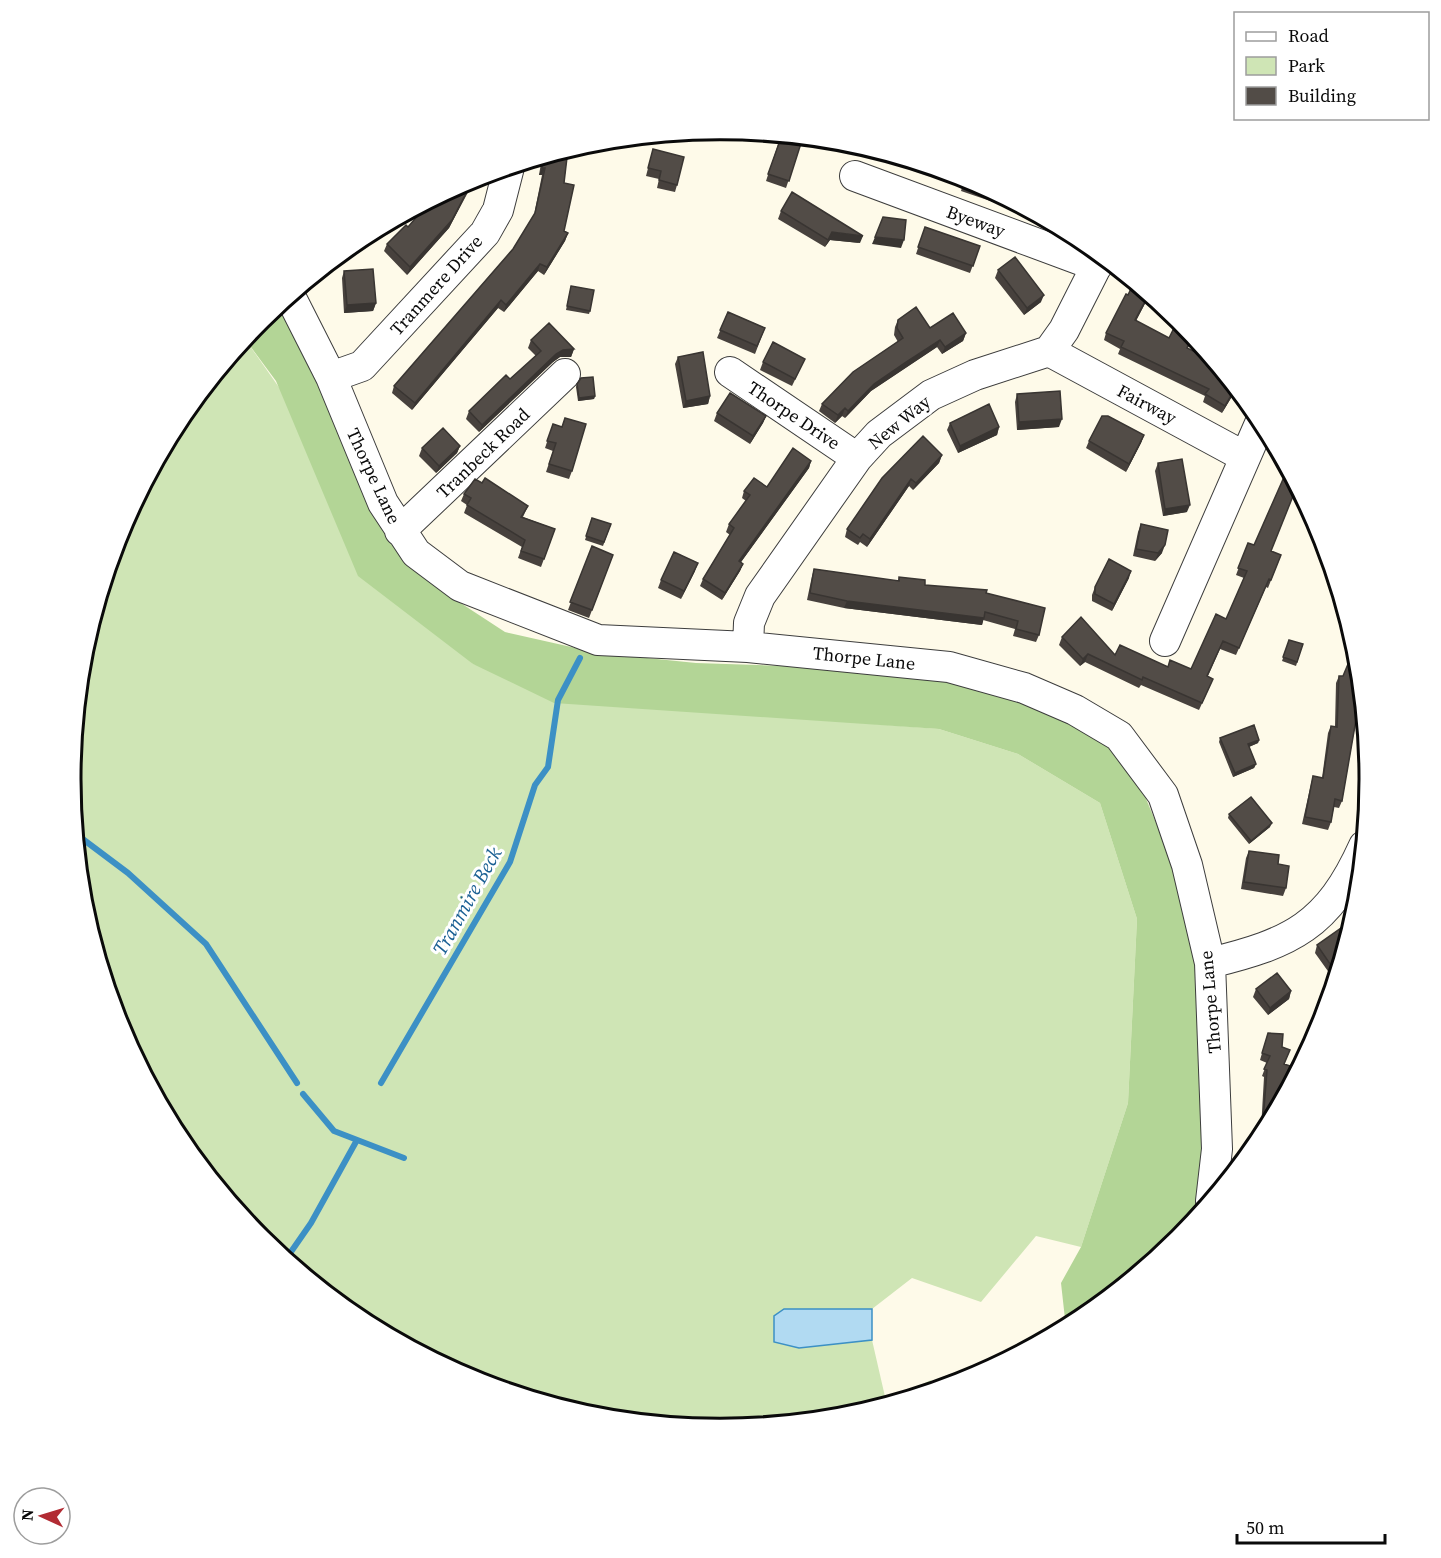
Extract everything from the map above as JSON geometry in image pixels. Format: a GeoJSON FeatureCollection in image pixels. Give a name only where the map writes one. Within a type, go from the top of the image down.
{"type":"FeatureCollection","features":[{"type":"Feature","properties":{"kind":"street","name":"Tranmere Drive"},"geometry":{"type":"LineString","coordinates":[[331,377],[362,366],[478,241],[498,210],[507,176]]}},
{"type":"Feature","properties":{"kind":"street","name":"Byeway"},"geometry":{"type":"LineString","coordinates":[[855,176],[1088,256]]}},
{"type":"Feature","properties":{"kind":"street"},"geometry":{"type":"LineString","coordinates":[[1049,351],[1064,330],[1098,263]]}},
{"type":"Feature","properties":{"kind":"street","name":"Thorpe Lane"},"geometry":{"type":"LineString","coordinates":[[294,303],[331,377],[383,504],[416,553],[460,586],[598,640],[747,647],[949,667],[1024,688],[1075,710],[1119,736],[1163,795],[1187,866],[1210,963],[1216,1137],[1212,1187]]}},
{"type":"Feature","properties":{"kind":"street","name":"Fairway"},"geometry":{"type":"LineString","coordinates":[[1049,351],[1245,457]]}},
{"type":"Feature","properties":{"kind":"street","name":"New Way"},"geometry":{"type":"LineString","coordinates":[[747,647],[749,623],[760,596],[857,458],[879,434],[931,395],[975,375],[1049,351]]}},
{"type":"Feature","properties":{"kind":"street","name":"Thorpe Drive"},"geometry":{"type":"LineString","coordinates":[[730,372],[857,458]]}},
{"type":"Feature","properties":{"kind":"street","name":"Tranbeck Road"},"geometry":{"type":"LineString","coordinates":[[400,531],[565,374]]}},
{"type":"Feature","properties":{"kind":"street"},"geometry":{"type":"LineString","coordinates":[[1165,641],[1257,431]]}},
{"type":"Feature","properties":{"kind":"street"},"geometry":{"type":"LineString","coordinates":[[1210,963],[1259,951],[1301,931],[1332,902],[1354,869]]}},
{"type":"Feature","properties":{"kind":"green space"},"geometry":{"type":"Polygon","coordinates":[[[286,310],[456,600],[505,632],[598,653],[696,663],[936,671],[1097,729],[1137,777],[1181,883],[1202,966],[1203,1199],[1201,1201],[1142,1260],[1065,1318],[1061,1283],[1081,1247],[1128,1103],[1137,919],[1100,803],[1018,754],[939,729],[554,703],[473,664],[358,576],[276,381],[250,346],[286,310]]]}},
{"type":"Feature","properties":{"kind":"green space"},"geometry":{"type":"Polygon","coordinates":[[[250,346],[473,664],[758,715],[939,729],[1018,754],[1100,803],[1137,919],[1128,1103],[1081,1247],[1036,1236],[981,1302],[912,1278],[872,1309],[872,1340],[885,1397],[804,1413],[720,1418],[637,1413],[555,1397],[515,1385],[438,1353],[401,1333],[365,1311],[299,1260],[240,1201],[213,1168],[167,1099],[147,1062],[115,985],[93,904],[82,821],[82,737],[86,696],[93,654],[115,573],[147,496],[189,424],[213,390],[250,346]]]}},
{"type":"Feature","properties":{"kind":"green space"},"geometry":{"type":"Polygon","coordinates":[[[931,1380],[932,1383],[910,1390],[931,1380]]]}},
{"type":"Feature","properties":{"kind":"water"},"geometry":{"type":"Polygon","coordinates":[[[784,1309],[872,1309],[872,1340],[799,1348],[774,1342],[774,1316],[784,1309]]]}},
{"type":"Feature","properties":{"kind":"building"},"geometry":{"type":"Polygon","coordinates":[[[779,143],[801,145],[789,181],[768,174],[779,143]]]}},
{"type":"Feature","properties":{"kind":"building"},"geometry":{"type":"Polygon","coordinates":[[[653,149],[684,157],[677,185],[659,180],[661,171],[648,168],[653,149]]]}},
{"type":"Feature","properties":{"kind":"building"},"geometry":{"type":"Polygon","coordinates":[[[567,158],[564,183],[574,185],[564,231],[568,233],[547,267],[540,264],[506,305],[501,300],[415,403],[394,386],[513,249],[535,213],[545,168],[542,168],[542,165],[567,158]]]}},
{"type":"Feature","properties":{"kind":"building"},"geometry":{"type":"Polygon","coordinates":[[[467,192],[452,220],[410,267],[387,244],[406,225],[408,227],[417,216],[467,192]]]}},
{"type":"Feature","properties":{"kind":"building"},"geometry":{"type":"Polygon","coordinates":[[[792,192],[863,236],[832,232],[828,240],[781,211],[792,192]]]}},
{"type":"Feature","properties":{"kind":"building"},"geometry":{"type":"Polygon","coordinates":[[[883,217],[906,220],[904,240],[875,237],[883,217]]]}},
{"type":"Feature","properties":{"kind":"building"},"geometry":{"type":"Polygon","coordinates":[[[925,227],[980,246],[973,266],[918,247],[925,227]]]}},
{"type":"Feature","properties":{"kind":"building"},"geometry":{"type":"Polygon","coordinates":[[[1015,257],[1044,295],[1027,308],[998,270],[1015,257]]]}},
{"type":"Feature","properties":{"kind":"building"},"geometry":{"type":"Polygon","coordinates":[[[373,269],[376,303],[347,305],[344,271],[373,269]]]}},
{"type":"Feature","properties":{"kind":"building"},"geometry":{"type":"Polygon","coordinates":[[[571,286],[594,290],[590,311],[567,306],[571,286]]]}},
{"type":"Feature","properties":{"kind":"building"},"geometry":{"type":"Polygon","coordinates":[[[1131,289],[1145,301],[1135,320],[1169,338],[1174,328],[1189,344],[1187,348],[1201,357],[1231,395],[1225,406],[1205,394],[1209,389],[1121,347],[1124,341],[1106,333],[1126,294],[1128,295],[1131,289]]]}},
{"type":"Feature","properties":{"kind":"building"},"geometry":{"type":"Polygon","coordinates":[[[916,307],[930,328],[953,313],[966,333],[945,347],[940,340],[906,362],[874,384],[848,411],[845,408],[838,415],[822,404],[853,372],[903,338],[897,328],[898,320],[916,307]]]}},
{"type":"Feature","properties":{"kind":"building"},"geometry":{"type":"Polygon","coordinates":[[[728,312],[765,328],[757,346],[720,330],[728,312]]]}},
{"type":"Feature","properties":{"kind":"building"},"geometry":{"type":"Polygon","coordinates":[[[549,323],[574,349],[563,350],[556,354],[482,425],[469,411],[506,375],[510,379],[541,351],[531,340],[549,323]]]}},
{"type":"Feature","properties":{"kind":"building"},"geometry":{"type":"Polygon","coordinates":[[[773,342],[805,359],[795,379],[763,362],[773,342]]]}},
{"type":"Feature","properties":{"kind":"building"},"geometry":{"type":"Polygon","coordinates":[[[703,352],[710,396],[686,401],[678,357],[703,352]]]}},
{"type":"Feature","properties":{"kind":"building"},"geometry":{"type":"Polygon","coordinates":[[[593,377],[595,396],[579,398],[577,384],[581,378],[593,377]]]}},
{"type":"Feature","properties":{"kind":"building"},"geometry":{"type":"Polygon","coordinates":[[[1060,391],[1062,419],[1019,422],[1017,394],[1060,391]]]}},
{"type":"Feature","properties":{"kind":"building"},"geometry":{"type":"Polygon","coordinates":[[[730,393],[766,416],[753,436],[717,413],[730,393]]]}},
{"type":"Feature","properties":{"kind":"building"},"geometry":{"type":"Polygon","coordinates":[[[989,404],[999,427],[960,446],[950,423],[989,404]]]}},
{"type":"Feature","properties":{"kind":"building"},"geometry":{"type":"Polygon","coordinates":[[[1102,416],[1108,416],[1144,435],[1129,464],[1089,441],[1102,416]]]}},
{"type":"Feature","properties":{"kind":"building"},"geometry":{"type":"Polygon","coordinates":[[[565,418],[586,424],[572,471],[549,464],[556,443],[547,441],[553,424],[562,427],[565,418]]]}},
{"type":"Feature","properties":{"kind":"building"},"geometry":{"type":"Polygon","coordinates":[[[443,428],[460,446],[439,466],[422,448],[443,428]]]}},
{"type":"Feature","properties":{"kind":"building"},"geometry":{"type":"Polygon","coordinates":[[[923,436],[942,455],[916,483],[911,479],[870,539],[863,534],[860,538],[847,529],[882,478],[923,436]]]}},
{"type":"Feature","properties":{"kind":"building"},"geometry":{"type":"Polygon","coordinates":[[[793,448],[811,461],[739,561],[743,564],[725,593],[703,579],[734,528],[729,524],[750,495],[744,491],[754,478],[767,487],[793,448]]]}},
{"type":"Feature","properties":{"kind":"building"},"geometry":{"type":"Polygon","coordinates":[[[1182,459],[1190,505],[1165,509],[1158,463],[1182,459]]]}},
{"type":"Feature","properties":{"kind":"building"},"geometry":{"type":"Polygon","coordinates":[[[1284,477],[1293,495],[1271,551],[1281,555],[1239,648],[1223,641],[1207,676],[1213,679],[1202,703],[1143,677],[1142,680],[1088,654],[1083,659],[1062,637],[1081,617],[1115,655],[1120,645],[1168,667],[1170,660],[1191,669],[1216,614],[1226,619],[1247,571],[1238,568],[1248,543],[1254,545],[1284,477]]]}},
{"type":"Feature","properties":{"kind":"building"},"geometry":{"type":"Polygon","coordinates":[[[485,478],[528,506],[521,517],[555,529],[544,559],[521,551],[525,540],[467,505],[471,498],[464,494],[475,479],[482,483],[485,478]]]}},
{"type":"Feature","properties":{"kind":"building"},"geometry":{"type":"Polygon","coordinates":[[[592,518],[611,524],[604,542],[586,536],[592,518]]]}},
{"type":"Feature","properties":{"kind":"building"},"geometry":{"type":"Polygon","coordinates":[[[1141,524],[1168,530],[1165,545],[1158,553],[1136,549],[1141,524]]]}},
{"type":"Feature","properties":{"kind":"building"},"geometry":{"type":"Polygon","coordinates":[[[592,546],[613,555],[592,610],[570,602],[592,546]]]}},
{"type":"Feature","properties":{"kind":"building"},"geometry":{"type":"Polygon","coordinates":[[[674,552],[698,563],[684,591],[661,580],[674,552]]]}},
{"type":"Feature","properties":{"kind":"building"},"geometry":{"type":"Polygon","coordinates":[[[1109,559],[1131,571],[1114,604],[1095,594],[1095,587],[1109,559]]]}},
{"type":"Feature","properties":{"kind":"building"},"geometry":{"type":"Polygon","coordinates":[[[814,569],[899,581],[899,577],[925,580],[925,585],[987,590],[986,593],[1045,608],[1039,635],[1016,629],[1018,621],[985,612],[984,618],[847,601],[810,593],[814,569]]]}},
{"type":"Feature","properties":{"kind":"building"},"geometry":{"type":"Polygon","coordinates":[[[1289,640],[1303,644],[1297,662],[1283,657],[1289,640]]]}},
{"type":"Feature","properties":{"kind":"building"},"geometry":{"type":"Polygon","coordinates":[[[1349,661],[1357,715],[1342,801],[1335,799],[1331,822],[1305,817],[1313,776],[1323,778],[1331,726],[1337,727],[1339,676],[1343,676],[1349,661]]]}},
{"type":"Feature","properties":{"kind":"building"},"geometry":{"type":"Polygon","coordinates":[[[1254,725],[1259,740],[1248,744],[1256,764],[1235,773],[1220,738],[1254,725]]]}},
{"type":"Feature","properties":{"kind":"building"},"geometry":{"type":"Polygon","coordinates":[[[1251,797],[1272,823],[1251,841],[1229,814],[1251,797]]]}},
{"type":"Feature","properties":{"kind":"building"},"geometry":{"type":"Polygon","coordinates":[[[1249,851],[1279,855],[1278,864],[1289,866],[1286,888],[1244,882],[1249,851]]]}},
{"type":"Feature","properties":{"kind":"building"},"geometry":{"type":"Polygon","coordinates":[[[1342,927],[1332,966],[1317,945],[1342,927]]]}},
{"type":"Feature","properties":{"kind":"building"},"geometry":{"type":"Polygon","coordinates":[[[1277,973],[1291,991],[1270,1008],[1256,989],[1277,973]]]}},
{"type":"Feature","properties":{"kind":"building"},"geometry":{"type":"Polygon","coordinates":[[[1268,1033],[1283,1034],[1282,1047],[1290,1050],[1284,1064],[1290,1066],[1263,1116],[1267,1070],[1264,1069],[1270,1056],[1262,1053],[1268,1033]]]}},
{"type":"Feature","properties":{"kind":"waterway","name":"Tranmire Beck"},"geometry":{"type":"LineString","coordinates":[[381,1083],[510,862],[535,785],[548,767],[558,700],[580,658]]}},
{"type":"Feature","properties":{"kind":"waterway"},"geometry":{"type":"LineString","coordinates":[[84,840],[128,873],[206,944],[297,1083]]}},
{"type":"Feature","properties":{"kind":"waterway"},"geometry":{"type":"LineString","coordinates":[[303,1094],[334,1131],[404,1158]]}},
{"type":"Feature","properties":{"kind":"waterway"},"geometry":{"type":"LineString","coordinates":[[291,1252],[311,1223],[357,1140]]}}]}
